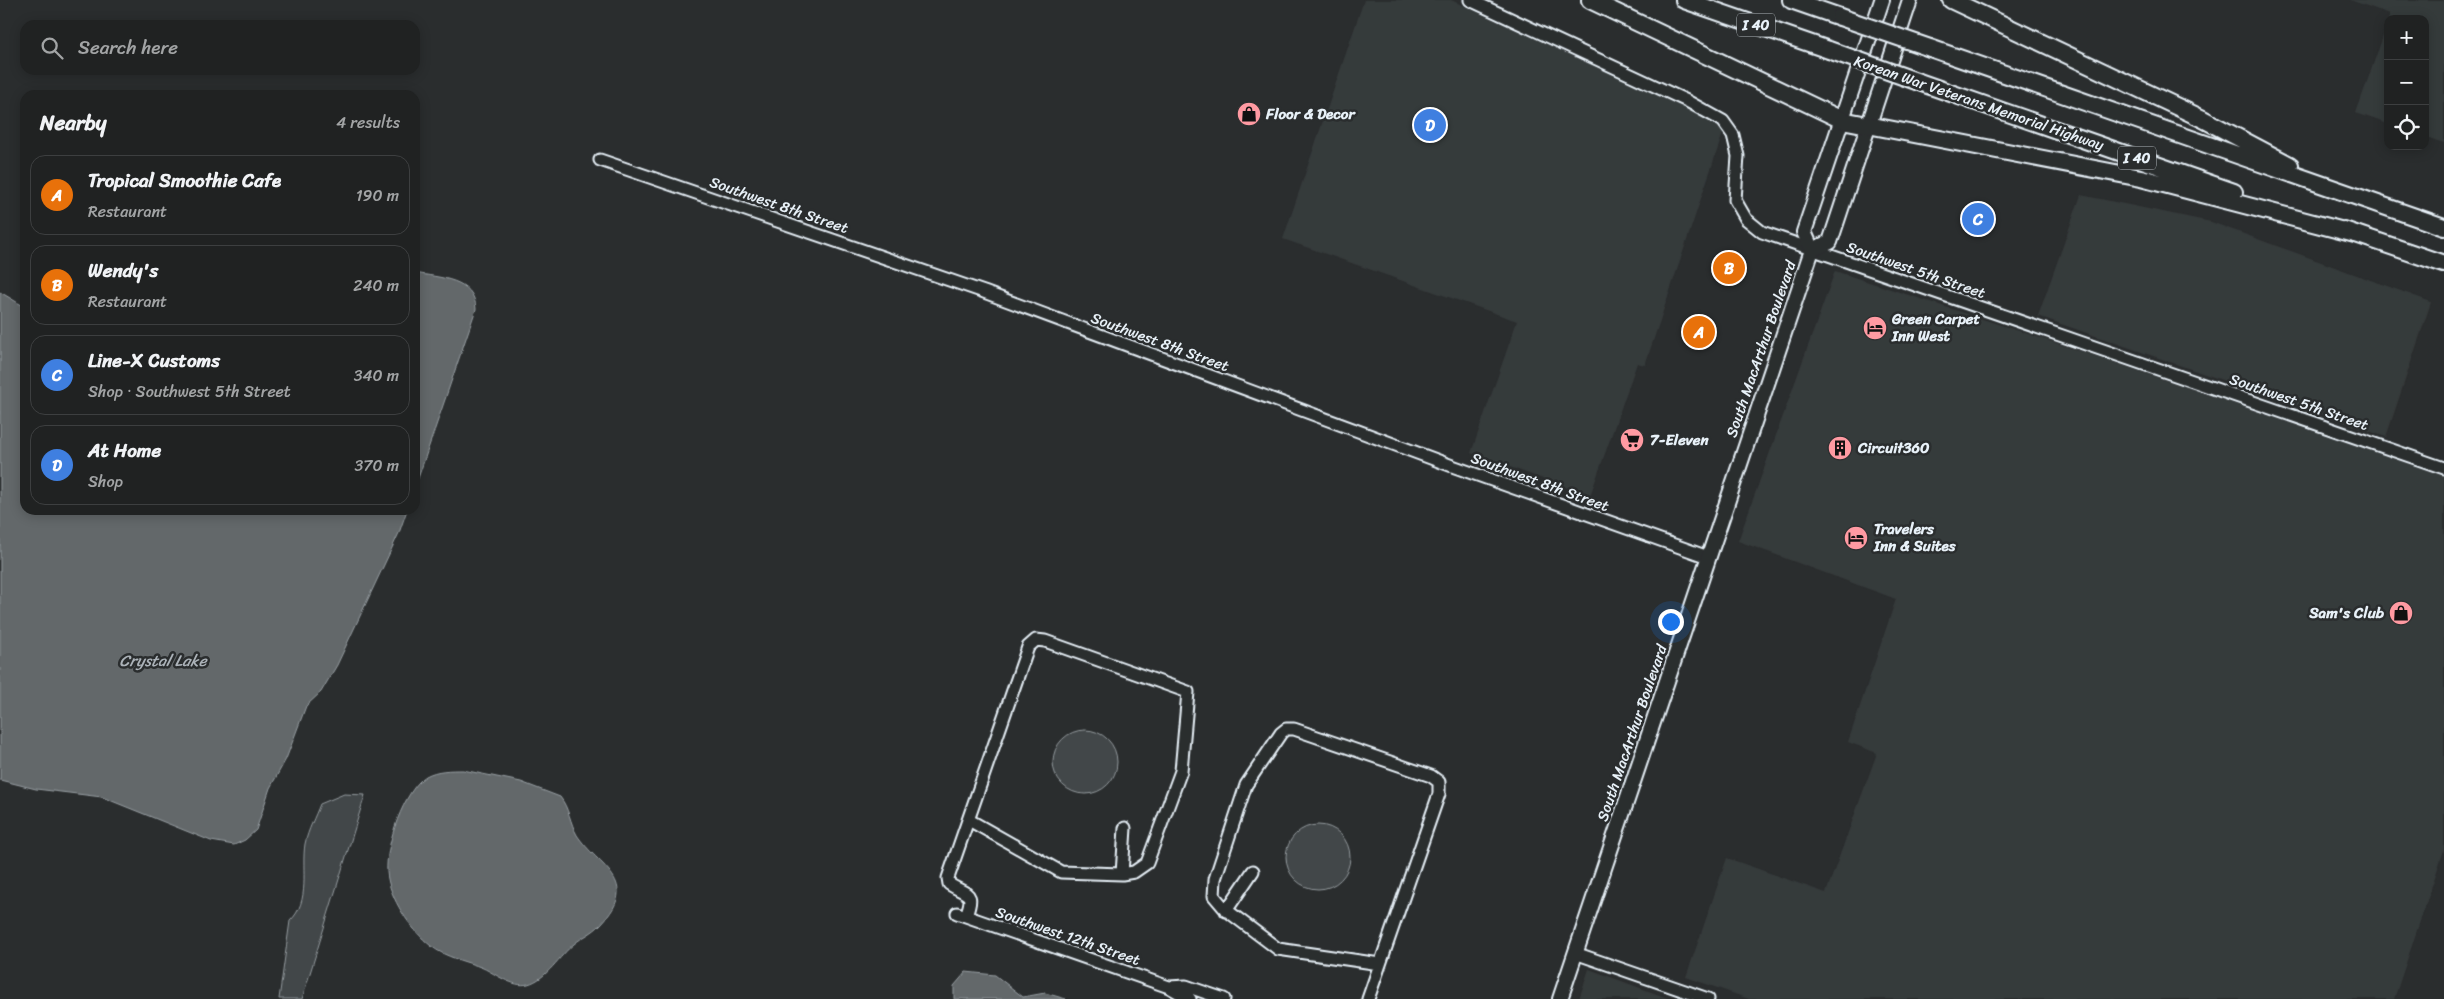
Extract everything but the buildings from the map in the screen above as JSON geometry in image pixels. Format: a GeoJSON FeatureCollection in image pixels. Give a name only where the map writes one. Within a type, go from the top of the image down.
{"type":"FeatureCollection","features":[{"type":"Feature","properties":{"kind":"highway"},"geometry":{"type":"LineString","coordinates":[[1590,0],[1842,120],[2150,180],[2355,234]]}},
{"type":"Feature","properties":{"kind":"highway","name":"Korean War Veterans Memorial Highway"},"geometry":{"type":"LineString","coordinates":[[1684,0],[2444,264]]}},
{"type":"Feature","properties":{"kind":"highway","name":"I 40"},"geometry":{"type":"LineString","coordinates":[[1791,0],[2444,227]]}},
{"type":"Feature","properties":{"kind":"highway"},"geometry":{"type":"LineString","coordinates":[[1951,0],[2203,119],[2336,189]]}},
{"type":"Feature","properties":{"kind":"main road","name":"South MacArthur Boulevard"},"geometry":{"type":"LineString","coordinates":[[1560,999],[1812,250],[1804,232],[1882,0]]}},
{"type":"Feature","properties":{"kind":"main road","name":"South MacArthur Boulevard"},"geometry":{"type":"LineString","coordinates":[[1812,250],[1830,242],[1910,0]]}},
{"type":"Feature","properties":{"kind":"street","name":"Southwest 5th Street"},"geometry":{"type":"LineString","coordinates":[[1470,0],[1716,116],[1728,128],[1736,146],[1738,156],[1735,200],[1746,219],[1762,232],[2444,468]]}},
{"type":"Feature","properties":{"kind":"street","name":"Southwest 8th Street"},"geometry":{"type":"LineString","coordinates":[[600,160],[984,292],[1446,464],[1708,557]]}},
{"type":"Feature","properties":{"kind":"street"},"geometry":{"type":"LineString","coordinates":[[1036,640],[1045,641],[1188,692],[1181,771],[1147,863],[1141,869],[1122,874],[1061,872],[969,820],[1028,647],[1036,640]]}},
{"type":"Feature","properties":{"kind":"street"},"geometry":{"type":"LineString","coordinates":[[1368,999],[1439,794],[1439,782],[1431,776],[1303,732],[1286,729],[1281,733],[1246,785],[1213,888],[1219,904],[1278,949],[1380,964]]}},
{"type":"Feature","properties":{"kind":"street","name":"Southwest 12th Street"},"geometry":{"type":"LineString","coordinates":[[969,820],[948,878],[949,884],[966,892],[972,901],[962,915],[1169,987],[1181,996],[1190,999]]}},
{"type":"Feature","properties":{"kind":"street"},"geometry":{"type":"LineString","coordinates":[[1122,874],[1125,828]]}},
{"type":"Feature","properties":{"kind":"street"},"geometry":{"type":"LineString","coordinates":[[1226,911],[1253,871]]}},
{"type":"Feature","properties":{"kind":"street"},"geometry":{"type":"LineString","coordinates":[[1575,953],[1708,999]]}},
{"type":"Feature","properties":{"kind":"street","name":"Southwest 12th Street"},"geometry":{"type":"LineString","coordinates":[[1169,987],[1186,986],[1224,999]]}},
{"type":"Feature","properties":{"kind":"shaded area"},"geometry":{"type":"Polygon","coordinates":[[[1364,0],[1451,0],[1690,110],[1718,127],[1723,133],[1645,365],[1637,363],[1590,496],[1471,453],[1517,321],[1283,239],[1364,0]]]}},
{"type":"Feature","properties":{"kind":"shaded area"},"geometry":{"type":"Polygon","coordinates":[[[2350,0],[2444,0],[2444,143],[2429,138],[2429,15],[2390,14],[2350,0]]]}},
{"type":"Feature","properties":{"kind":"shaded area"},"geometry":{"type":"Polygon","coordinates":[[[2384,33],[2384,123],[2356,113],[2384,33]]]}},
{"type":"Feature","properties":{"kind":"shaded area"},"geometry":{"type":"Polygon","coordinates":[[[2081,195],[2211,222],[2431,302],[2386,437],[2038,316],[2081,195]]]}},
{"type":"Feature","properties":{"kind":"shaded area"},"geometry":{"type":"Polygon","coordinates":[[[1835,271],[2084,352],[2444,476],[2444,850],[2394,999],[1749,999],[1686,977],[1727,858],[1826,893],[1877,753],[1848,742],[1896,599],[1738,541],[1835,271]]]}},
{"type":"Feature","properties":{"kind":"shaded area"},"geometry":{"type":"Polygon","coordinates":[[[1079,730],[1091,730],[1108,739],[1115,750],[1117,762],[1115,774],[1108,785],[1091,794],[1079,794],[1067,789],[1058,780],[1053,768],[1053,756],[1058,744],[1067,735],[1079,730]]]}},
{"type":"Feature","properties":{"kind":"shaded area"},"geometry":{"type":"Polygon","coordinates":[[[344,794],[365,795],[302,999],[279,999],[290,921],[297,913],[303,895],[304,854],[308,834],[320,804],[344,794]]]}},
{"type":"Feature","properties":{"kind":"shaded area"},"geometry":{"type":"Polygon","coordinates":[[[1312,825],[1324,825],[1341,834],[1348,845],[1350,857],[1348,869],[1341,880],[1324,889],[1312,889],[1300,884],[1291,875],[1286,863],[1286,851],[1291,839],[1300,830],[1312,825]]]}},
{"type":"Feature","properties":{"kind":"shaded area"},"geometry":{"type":"Polygon","coordinates":[[[1589,969],[1670,999],[1579,999],[1589,969]]]}},
{"type":"Feature","properties":{"kind":"water"},"geometry":{"type":"Polygon","coordinates":[[[420,274],[445,278],[463,285],[470,291],[476,309],[420,472],[420,274]]]}},
{"type":"Feature","properties":{"kind":"water","name":"Crystal Lake"},"geometry":{"type":"Polygon","coordinates":[[[0,292],[20,304],[20,515],[405,515],[399,533],[337,665],[321,692],[306,706],[286,759],[270,788],[256,830],[245,840],[234,845],[211,841],[102,797],[36,789],[0,780],[0,292]]]}},
{"type":"Feature","properties":{"kind":"water"},"geometry":{"type":"Polygon","coordinates":[[[463,770],[521,782],[560,797],[577,835],[613,876],[617,886],[618,897],[613,909],[601,924],[568,949],[541,977],[528,984],[516,984],[505,980],[483,968],[443,954],[431,946],[402,913],[392,892],[387,872],[389,848],[403,806],[410,793],[418,783],[430,774],[463,770]]]}},
{"type":"Feature","properties":{"kind":"water"},"geometry":{"type":"Polygon","coordinates":[[[966,972],[995,975],[1023,997],[1045,993],[1066,999],[954,999],[954,986],[966,972]]]}},
{"type":"Feature","properties":{"kind":"place","name":"Floor & Decor"},"geometry":{"type":"Point","coordinates":[1249,114]}},
{"type":"Feature","properties":{"kind":"place","name":"At Home"},"geometry":{"type":"Point","coordinates":[1430,125]}},
{"type":"Feature","properties":{"kind":"place","name":"Line-X Customs"},"geometry":{"type":"Point","coordinates":[1978,219]}},
{"type":"Feature","properties":{"kind":"place","name":"Wendy's"},"geometry":{"type":"Point","coordinates":[1729,268]}},
{"type":"Feature","properties":{"kind":"place","name":"Green Carpet Inn West"},"geometry":{"type":"Point","coordinates":[1875,328]}},
{"type":"Feature","properties":{"kind":"place","name":"Tropical Smoothie Cafe"},"geometry":{"type":"Point","coordinates":[1699,332]}},
{"type":"Feature","properties":{"kind":"place","name":"7-Eleven"},"geometry":{"type":"Point","coordinates":[1632,440]}},
{"type":"Feature","properties":{"kind":"place","name":"Circuit360"},"geometry":{"type":"Point","coordinates":[1840,448]}},
{"type":"Feature","properties":{"kind":"place","name":"Travelers Inn & Suites"},"geometry":{"type":"Point","coordinates":[1856,538]}},
{"type":"Feature","properties":{"kind":"place","name":"Sam's Club"},"geometry":{"type":"Point","coordinates":[2401,613]}}]}
